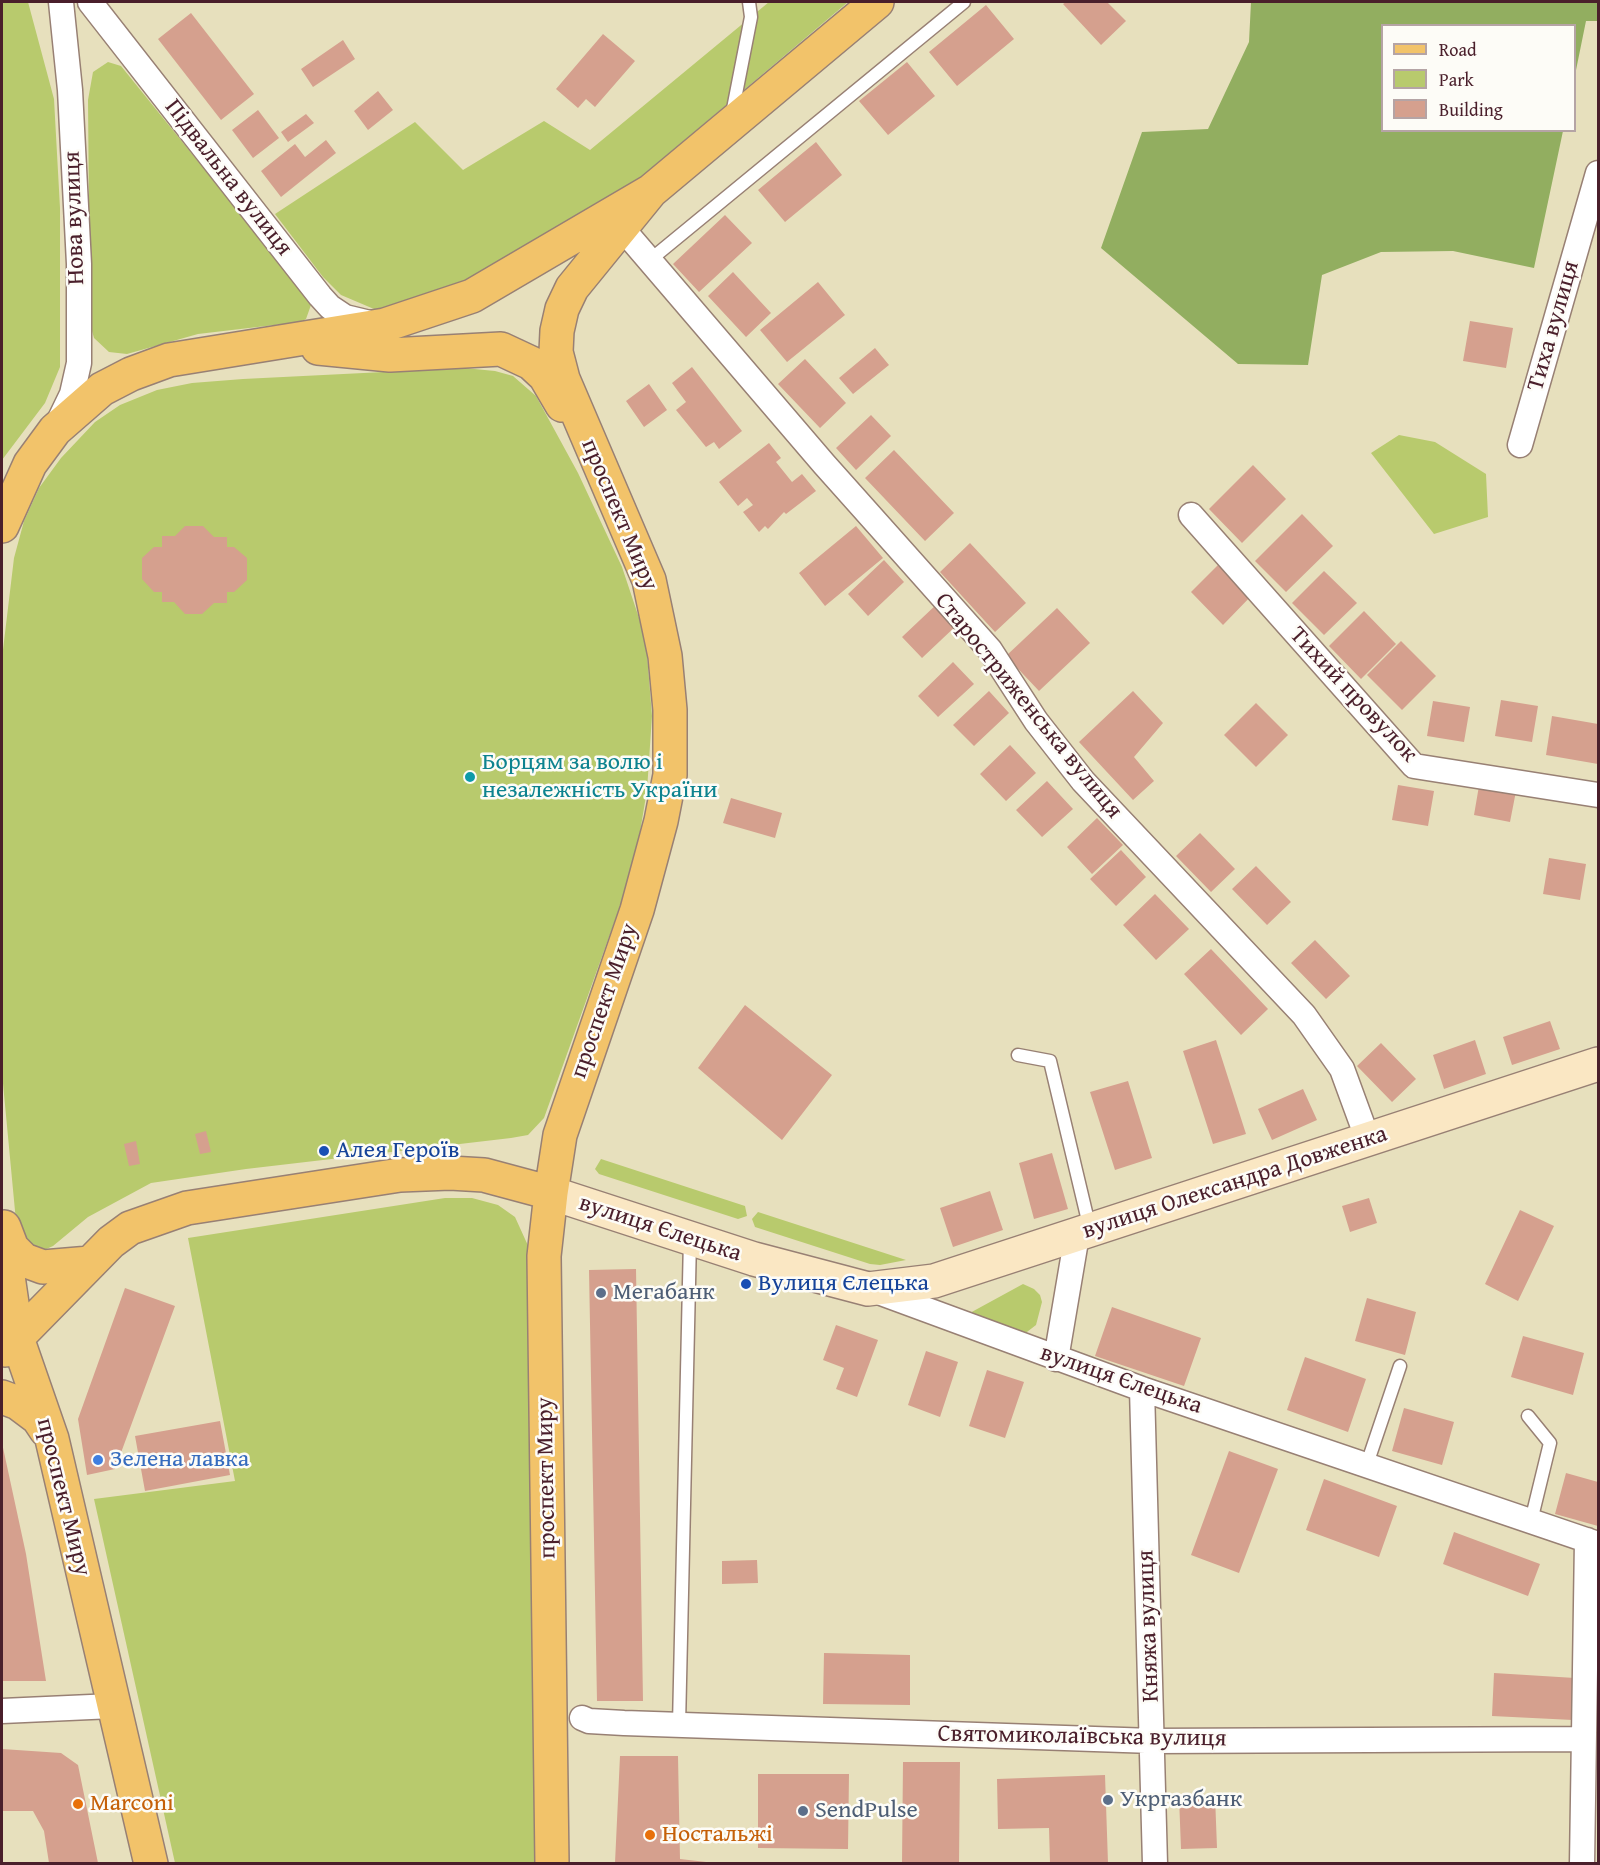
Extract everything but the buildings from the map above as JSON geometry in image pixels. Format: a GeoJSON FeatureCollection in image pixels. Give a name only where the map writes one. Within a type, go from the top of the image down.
{"type":"FeatureCollection","features":[{"type":"Feature","properties":{"kind":"main road","name":"проспект Миру"},"geometry":{"type":"LineString","coordinates":[[552,1863],[544,1256],[560,1135],[637,909],[662,821],[670,775],[670,710],[659,622],[642,561],[627,523],[596,460],[562,379],[556,352],[557,332],[562,309],[572,288],[651,191],[877,2]]}},
{"type":"Feature","properties":{"kind":"main road","name":"проспект Миру"},"geometry":{"type":"LineString","coordinates":[[2,526],[30,464],[55,430],[102,389],[131,374],[170,360],[283,344],[386,325],[472,296],[651,191]]}},
{"type":"Feature","properties":{"kind":"main road"},"geometry":{"type":"LineString","coordinates":[[386,325],[441,331],[501,349],[531,363],[545,376],[596,460]]}},
{"type":"Feature","properties":{"kind":"main road"},"geometry":{"type":"LineString","coordinates":[[283,344],[390,355],[501,349]]}},
{"type":"Feature","properties":{"kind":"main road","name":"вулиця Олександра Довженка"},"geometry":{"type":"LineString","coordinates":[[868,1289],[934,1281],[1599,1064]]}},
{"type":"Feature","properties":{"kind":"main road","name":"вулиця Єлецька"},"geometry":{"type":"LineString","coordinates":[[9,1345],[90,1263],[130,1228],[187,1208],[250,1196],[400,1175],[450,1173],[484,1175],[551,1193],[754,1259],[868,1289]]}},
{"type":"Feature","properties":{"kind":"main road"},"geometry":{"type":"LineString","coordinates":[[2,1220],[12,1248],[24,1260],[43,1267],[90,1263]]}},
{"type":"Feature","properties":{"kind":"main road","name":"проспект Миру"},"geometry":{"type":"LineString","coordinates":[[2,1235],[9,1345],[52,1439],[151,1863]]}},
{"type":"Feature","properties":{"kind":"main road"},"geometry":{"type":"LineString","coordinates":[[2,1397],[18,1403],[38,1418],[52,1439]]}},
{"type":"Feature","properties":{"kind":"street","name":"Нова вулиця"},"geometry":{"type":"LineString","coordinates":[[55,430],[72,394],[79,363],[79,264],[70,90],[61,2]]}},
{"type":"Feature","properties":{"kind":"street","name":"Підвальна вулиця"},"geometry":{"type":"LineString","coordinates":[[90,2],[330,307],[358,322],[386,325]]}},
{"type":"Feature","properties":{"kind":"street","name":"Тиха вулиця"},"geometry":{"type":"LineString","coordinates":[[1520,445],[1599,173]]}},
{"type":"Feature","properties":{"kind":"street","name":"Старостриженська вулиця"},"geometry":{"type":"LineString","coordinates":[[621,227],[824,464],[990,650],[1036,722],[1083,781],[1304,1015],[1342,1069],[1368,1140]]}},
{"type":"Feature","properties":{"kind":"street","name":"Тихий провулок"},"geometry":{"type":"LineString","coordinates":[[1191,515],[1414,766],[1599,795]]}},
{"type":"Feature","properties":{"kind":"street"},"geometry":{"type":"LineString","coordinates":[[1056,1359],[1083,1233]]}},
{"type":"Feature","properties":{"kind":"street","name":"вулиця Єлецька"},"geometry":{"type":"LineString","coordinates":[[868,1289],[1056,1359],[1593,1542]]}},
{"type":"Feature","properties":{"kind":"street","name":"Княжа вулиця"},"geometry":{"type":"LineString","coordinates":[[1142,1389],[1155,1863]]}},
{"type":"Feature","properties":{"kind":"street"},"geometry":{"type":"LineString","coordinates":[[1582,1863],[1583,1739],[1593,1542]]}},
{"type":"Feature","properties":{"kind":"street"},"geometry":{"type":"LineString","coordinates":[[2,1711],[113,1706]]}},
{"type":"Feature","properties":{"kind":"street","name":"Святомиколаївська вулиця"},"geometry":{"type":"LineString","coordinates":[[582,1718],[589,1721],[679,1725],[1153,1742],[1583,1739]]}},
{"type":"Feature","properties":{"kind":"lane"},"geometry":{"type":"LineString","coordinates":[[730,124],[751,17],[749,2]]}},
{"type":"Feature","properties":{"kind":"lane"},"geometry":{"type":"LineString","coordinates":[[650,260],[964,2]]}},
{"type":"Feature","properties":{"kind":"lane"},"geometry":{"type":"LineString","coordinates":[[1018,1055],[1050,1061],[1083,1233]]}},
{"type":"Feature","properties":{"kind":"lane"},"geometry":{"type":"LineString","coordinates":[[679,1725],[690,1238]]}},
{"type":"Feature","properties":{"kind":"lane"},"geometry":{"type":"LineString","coordinates":[[1367,1464],[1400,1366]]}},
{"type":"Feature","properties":{"kind":"lane"},"geometry":{"type":"LineString","coordinates":[[1528,1416],[1550,1443],[1531,1521]]}},
{"type":"Feature","properties":{"kind":"green space"},"geometry":{"type":"Polygon","coordinates":[[[2,2],[28,2],[54,99],[60,208],[60,367],[45,403],[2,460],[2,2]]]}},
{"type":"Feature","properties":{"kind":"green space"},"geometry":{"type":"Polygon","coordinates":[[[769,2],[848,2],[609,204],[503,274],[396,311],[374,309],[341,295],[323,277],[275,214],[415,122],[463,170],[544,121],[590,150],[769,2]]]}},
{"type":"Feature","properties":{"kind":"green space"},"geometry":{"type":"Polygon","coordinates":[[[1251,2],[1598,2],[1598,21],[1586,21],[1576,70],[1576,24],[1381,24],[1381,132],[1563,132],[1534,268],[1453,251],[1381,252],[1322,275],[1308,365],[1238,364],[1101,248],[1142,132],[1208,129],[1249,42],[1251,2]]]}},
{"type":"Feature","properties":{"kind":"green space"},"geometry":{"type":"Polygon","coordinates":[[[108,62],[121,66],[306,295],[311,305],[306,319],[300,322],[198,334],[127,354],[109,352],[94,338],[90,324],[88,100],[93,72],[108,62]]]}},
{"type":"Feature","properties":{"kind":"green space"},"geometry":{"type":"Polygon","coordinates":[[[464,368],[495,371],[513,376],[536,396],[578,473],[622,567],[641,624],[647,654],[652,716],[647,790],[640,832],[628,884],[544,1118],[528,1135],[511,1138],[246,1169],[151,1183],[88,1217],[53,1246],[44,1250],[31,1249],[17,1232],[2,1073],[2,658],[14,558],[24,521],[39,488],[61,458],[95,422],[120,405],[157,390],[192,383],[243,379],[464,368]]]}},
{"type":"Feature","properties":{"kind":"green space"},"geometry":{"type":"Polygon","coordinates":[[[1399,435],[1435,442],[1486,474],[1488,517],[1434,534],[1371,453],[1399,435]]]}},
{"type":"Feature","properties":{"kind":"green space"},"geometry":{"type":"Polygon","coordinates":[[[601,1159],[745,1206],[747,1216],[738,1219],[599,1174],[595,1169],[601,1159]]]}},
{"type":"Feature","properties":{"kind":"green space"},"geometry":{"type":"Polygon","coordinates":[[[445,1198],[472,1198],[498,1205],[515,1217],[530,1250],[540,1863],[175,1863],[94,1499],[235,1481],[188,1238],[445,1198]]]}},
{"type":"Feature","properties":{"kind":"green space"},"geometry":{"type":"Polygon","coordinates":[[[758,1212],[906,1260],[880,1265],[870,1264],[755,1227],[752,1219],[758,1212]]]}},
{"type":"Feature","properties":{"kind":"green space"},"geometry":{"type":"Polygon","coordinates":[[[1023,1284],[1034,1289],[1040,1295],[1042,1302],[1036,1325],[1023,1335],[968,1314],[1023,1284]]]}},
{"type":"Feature","properties":{"kind":"place","name":"Борцям за волю і незалежність України"},"geometry":{"type":"Point","coordinates":[470,777]}},
{"type":"Feature","properties":{"kind":"place","name":"Алея Героїв"},"geometry":{"type":"Point","coordinates":[324,1151]}},
{"type":"Feature","properties":{"kind":"place","name":"Вулиця Єлецька"},"geometry":{"type":"Point","coordinates":[746,1284]}},
{"type":"Feature","properties":{"kind":"place","name":"Мегабанк"},"geometry":{"type":"Point","coordinates":[601,1293]}},
{"type":"Feature","properties":{"kind":"place","name":"Зелена лавка"},"geometry":{"type":"Point","coordinates":[98,1460]}},
{"type":"Feature","properties":{"kind":"place","name":"Укргазбанк"},"geometry":{"type":"Point","coordinates":[1108,1800]}},
{"type":"Feature","properties":{"kind":"place","name":"Marconi"},"geometry":{"type":"Point","coordinates":[78,1804]}},
{"type":"Feature","properties":{"kind":"place","name":"SendPulse"},"geometry":{"type":"Point","coordinates":[803,1811]}},
{"type":"Feature","properties":{"kind":"place","name":"Ностальжі"},"geometry":{"type":"Point","coordinates":[650,1835]}}]}
